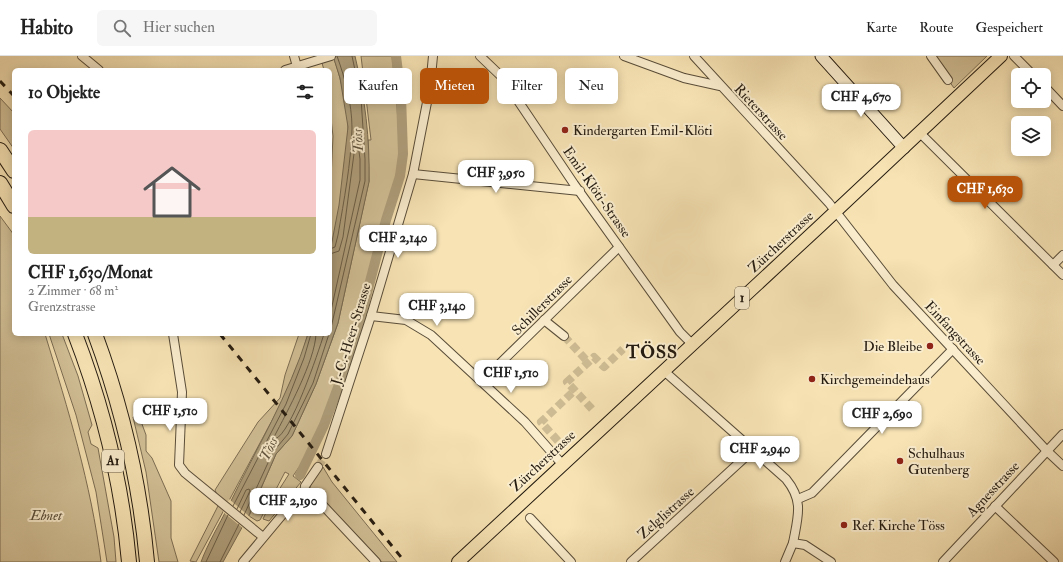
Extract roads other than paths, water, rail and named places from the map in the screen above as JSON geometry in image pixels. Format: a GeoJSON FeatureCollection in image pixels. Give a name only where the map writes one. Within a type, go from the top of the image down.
{"type":"FeatureCollection","features":[{"type":"Feature","properties":{"kind":"highway"},"geometry":{"type":"LineString","coordinates":[[0,150],[12,169]]}},
{"type":"Feature","properties":{"kind":"highway"},"geometry":{"type":"LineString","coordinates":[[0,183],[12,203]]}},
{"type":"Feature","properties":{"kind":"highway","name":"A1"},"geometry":{"type":"LineString","coordinates":[[76,336],[96,393],[109,443],[120,500],[129,562]]}},
{"type":"Feature","properties":{"kind":"highway","name":"A1"},"geometry":{"type":"LineString","coordinates":[[96,336],[115,394],[128,445],[141,509],[147,562]]}},
{"type":"Feature","properties":{"kind":"main road"},"geometry":{"type":"LineString","coordinates":[[821,56],[904,148]]}},
{"type":"Feature","properties":{"kind":"main road","name":"Zürcherstrasse"},"geometry":{"type":"LineString","coordinates":[[458,562],[562,464],[836,212],[1001,56]]}},
{"type":"Feature","properties":{"kind":"street"},"geometry":{"type":"LineString","coordinates":[[82,56],[97,68]]}},
{"type":"Feature","properties":{"kind":"street"},"geometry":{"type":"LineString","coordinates":[[294,56],[298,68],[308,63],[331,56]]}},
{"type":"Feature","properties":{"kind":"street","name":"J.-C.-Heer-Strasse"},"geometry":{"type":"LineString","coordinates":[[326,454],[372,316],[413,174],[430,87],[433,56]]}},
{"type":"Feature","properties":{"kind":"street","name":"Emil-Klöti-Strasse"},"geometry":{"type":"LineString","coordinates":[[480,56],[502,77],[619,247],[680,332],[692,344]]}},
{"type":"Feature","properties":{"kind":"street","name":"Rieterstrasse"},"geometry":{"type":"LineString","coordinates":[[624,56],[684,78],[720,86],[836,212]]}},
{"type":"Feature","properties":{"kind":"street"},"geometry":{"type":"LineString","coordinates":[[694,56],[720,86]]}},
{"type":"Feature","properties":{"kind":"street"},"geometry":{"type":"LineString","coordinates":[[931,56],[948,80]]}},
{"type":"Feature","properties":{"kind":"street"},"geometry":{"type":"LineString","coordinates":[[1014,56],[1026,68]]}},
{"type":"Feature","properties":{"kind":"street"},"geometry":{"type":"LineString","coordinates":[[1051,93],[1063,106]]}},
{"type":"Feature","properties":{"kind":"street"},"geometry":{"type":"LineString","coordinates":[[920,133],[1063,275]]}},
{"type":"Feature","properties":{"kind":"street"},"geometry":{"type":"LineString","coordinates":[[413,174],[580,192]]}},
{"type":"Feature","properties":{"kind":"street","name":"Einfangstrasse"},"geometry":{"type":"LineString","coordinates":[[836,212],[893,285],[1047,451],[1063,466]]}},
{"type":"Feature","properties":{"kind":"street","name":"Schillerstrasse"},"geometry":{"type":"LineString","coordinates":[[482,381],[619,247]]}},
{"type":"Feature","properties":{"kind":"street"},"geometry":{"type":"LineString","coordinates":[[1053,265],[1063,255]]}},
{"type":"Feature","properties":{"kind":"street"},"geometry":{"type":"LineString","coordinates":[[372,316],[406,320],[431,334],[525,422],[562,464]]}},
{"type":"Feature","properties":{"kind":"street"},"geometry":{"type":"LineString","coordinates":[[544,320],[564,336]]}},
{"type":"Feature","properties":{"kind":"street"},"geometry":{"type":"LineString","coordinates":[[173,336],[182,392],[179,465],[185,473],[263,537]]}},
{"type":"Feature","properties":{"kind":"street"},"geometry":{"type":"LineString","coordinates":[[798,499],[812,493],[953,349]]}},
{"type":"Feature","properties":{"kind":"street"},"geometry":{"type":"LineString","coordinates":[[664,371],[786,479],[794,490],[798,499],[798,518],[793,542],[785,562]]}},
{"type":"Feature","properties":{"kind":"street","name":"Agnesstrasse"},"geometry":{"type":"LineString","coordinates":[[943,562],[1063,434]]}},
{"type":"Feature","properties":{"kind":"street","name":"Zelglistrasse"},"geometry":{"type":"LineString","coordinates":[[632,562],[753,450]]}},
{"type":"Feature","properties":{"kind":"street"},"geometry":{"type":"LineString","coordinates":[[304,494],[305,486],[318,467]]}},
{"type":"Feature","properties":{"kind":"street"},"geometry":{"type":"LineString","coordinates":[[243,562],[298,496],[309,494],[321,502],[376,562]]}},
{"type":"Feature","properties":{"kind":"street"},"geometry":{"type":"LineString","coordinates":[[995,506],[1054,562]]}},
{"type":"Feature","properties":{"kind":"street"},"geometry":{"type":"LineString","coordinates":[[530,518],[572,562]]}},
{"type":"Feature","properties":{"kind":"street"},"geometry":{"type":"LineString","coordinates":[[793,542],[805,545],[831,562]]}},
{"type":"Feature","properties":{"kind":"water"},"geometry":{"type":"Polygon","coordinates":[[[333,56],[355,56],[358,68],[344,68],[344,102],[340,78],[333,56]]]}},
{"type":"Feature","properties":{"kind":"water","name":"Töss"},"geometry":{"type":"Polygon","coordinates":[[[344,104],[364,104],[369,150],[369,182],[338,323],[316,384],[292,436],[276,454],[250,513],[223,562],[201,562],[210,541],[282,400],[307,336],[332,336],[332,242],[339,205],[348,127],[344,104]]]}},
{"type":"Feature","properties":{"kind":"waterway"},"geometry":{"type":"LineString","coordinates":[[300,475],[324,425],[353,347],[386,220],[400,176],[403,154],[401,96],[396,56]]}},
{"type":"Feature","properties":{"kind":"tunnel"},"geometry":{"type":"LineString","coordinates":[[564,336],[588,362]]}},
{"type":"Feature","properties":{"kind":"tunnel"},"geometry":{"type":"LineString","coordinates":[[592,409],[567,382],[594,357],[604,367],[623,349]]}},
{"type":"Feature","properties":{"kind":"tunnel"},"geometry":{"type":"LineString","coordinates":[[558,441],[541,422],[575,390]]}},
{"type":"Feature","properties":{"kind":"tunnel"},"geometry":{"type":"LineString","coordinates":[[318,467],[326,454]]}},
{"type":"Feature","properties":{"kind":"railway"},"geometry":{"type":"LineString","coordinates":[[0,81],[12,94]]}},
{"type":"Feature","properties":{"kind":"railway"},"geometry":{"type":"LineString","coordinates":[[222,336],[405,562]]}},
{"type":"Feature","properties":{"kind":"place","name":"Kindergarten Emil-Klöti"},"geometry":{"type":"Point","coordinates":[565,130]}},
{"type":"Feature","properties":{"kind":"place","name":"Die Bleibe"},"geometry":{"type":"Point","coordinates":[930,346]}},
{"type":"Feature","properties":{"kind":"place","name":"Kirchgemeindehaus"},"geometry":{"type":"Point","coordinates":[812,379]}},
{"type":"Feature","properties":{"kind":"place","name":"Schulhaus Gutenberg"},"geometry":{"type":"Point","coordinates":[900,461]}},
{"type":"Feature","properties":{"kind":"place","name":"Ref. Kirche Töss"},"geometry":{"type":"Point","coordinates":[844,525]}},
{"type":"Feature","properties":{"kind":"district","name":"TÖSS"},"geometry":{"type":"Point","coordinates":[652,352]}},
{"type":"Feature","properties":{"kind":"park label","name":"Ebnet"},"geometry":{"type":"Point","coordinates":[46,515]}}]}
